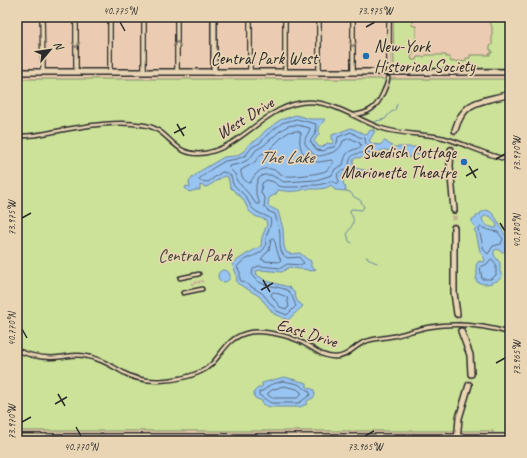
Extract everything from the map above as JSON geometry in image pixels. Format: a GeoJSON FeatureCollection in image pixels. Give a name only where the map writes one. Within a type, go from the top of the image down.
{"type":"FeatureCollection","features":[{"type":"Feature","properties":{"kind":"main road"},"geometry":{"type":"LineString","coordinates":[[214,17],[214,72]]}},
{"type":"Feature","properties":{"kind":"main road","name":"Central Park West"},"geometry":{"type":"LineString","coordinates":[[17,72],[353,72],[388,77],[510,72]]}},
{"type":"Feature","properties":{"kind":"main road"},"geometry":{"type":"LineString","coordinates":[[455,130],[461,114],[472,105],[510,94]]}},
{"type":"Feature","properties":{"kind":"main road"},"geometry":{"type":"LineString","coordinates":[[451,150],[450,166],[454,210]]}},
{"type":"Feature","properties":{"kind":"main road"},"geometry":{"type":"LineString","coordinates":[[454,228],[454,296],[457,314]]}},
{"type":"Feature","properties":{"kind":"main road"},"geometry":{"type":"LineString","coordinates":[[461,331],[470,355],[471,374]]}},
{"type":"Feature","properties":{"kind":"main road"},"geometry":{"type":"LineString","coordinates":[[457,439],[459,418],[469,385]]}},
{"type":"Feature","properties":{"kind":"main road"},"geometry":{"type":"LineString","coordinates":[[17,437],[43,439],[494,439],[510,437]]}},
{"type":"Feature","properties":{"kind":"street"},"geometry":{"type":"LineString","coordinates":[[42,17],[43,72]]}},
{"type":"Feature","properties":{"kind":"street"},"geometry":{"type":"LineString","coordinates":[[76,17],[76,72]]}},
{"type":"Feature","properties":{"kind":"street"},"geometry":{"type":"LineString","coordinates":[[110,17],[110,72]]}},
{"type":"Feature","properties":{"kind":"street"},"geometry":{"type":"LineString","coordinates":[[144,17],[144,72]]}},
{"type":"Feature","properties":{"kind":"street"},"geometry":{"type":"LineString","coordinates":[[177,17],[177,72]]}},
{"type":"Feature","properties":{"kind":"street"},"geometry":{"type":"LineString","coordinates":[[250,17],[250,72]]}},
{"type":"Feature","properties":{"kind":"street"},"geometry":{"type":"LineString","coordinates":[[285,17],[285,72]]}},
{"type":"Feature","properties":{"kind":"street"},"geometry":{"type":"LineString","coordinates":[[319,17],[319,72]]}},
{"type":"Feature","properties":{"kind":"street"},"geometry":{"type":"LineString","coordinates":[[353,17],[353,72]]}},
{"type":"Feature","properties":{"kind":"street"},"geometry":{"type":"LineString","coordinates":[[353,116],[370,111],[375,107],[381,97],[388,77],[389,17]]}},
{"type":"Feature","properties":{"kind":"street","name":"West Drive"},"geometry":{"type":"LineString","coordinates":[[17,136],[37,136],[100,124],[142,124],[158,130],[182,150],[189,153],[198,154],[209,153],[220,149],[274,113],[294,104],[307,102],[331,106],[375,125],[394,131],[445,138],[510,160]]}},
{"type":"Feature","properties":{"kind":"street"},"geometry":{"type":"LineString","coordinates":[[180,278],[199,274]]}},
{"type":"Feature","properties":{"kind":"street"},"geometry":{"type":"LineString","coordinates":[[183,293],[202,288]]}},
{"type":"Feature","properties":{"kind":"street","name":"East Drive"},"geometry":{"type":"LineString","coordinates":[[17,350],[38,358],[76,355],[85,356],[100,360],[136,378],[151,381],[192,376],[205,370],[226,345],[238,336],[251,332],[284,335],[293,338],[326,356],[336,357],[347,354],[367,341],[431,327],[476,325],[510,333]]}},
{"type":"Feature","properties":{"kind":"green space"},"geometry":{"type":"Polygon","coordinates":[[[393,17],[414,17],[414,21],[411,24],[416,26],[416,45],[414,47],[414,54],[411,57],[412,60],[416,60],[417,57],[424,57],[426,55],[446,55],[446,57],[450,57],[451,62],[464,62],[466,61],[466,58],[470,58],[470,55],[490,55],[490,53],[492,53],[492,50],[490,50],[490,46],[492,45],[492,27],[490,17],[510,17],[510,68],[394,68],[393,17]]]}},
{"type":"Feature","properties":{"kind":"green space","name":"Central Park"},"geometry":{"type":"Polygon","coordinates":[[[17,79],[510,79],[510,433],[493,434],[493,431],[17,431],[17,79]]]}},
{"type":"Feature","properties":{"kind":"water","name":"The Lake"},"geometry":{"type":"Polygon","coordinates":[[[296,115],[310,119],[325,119],[319,128],[319,134],[314,141],[319,147],[323,147],[327,143],[332,144],[334,140],[332,139],[332,135],[351,128],[367,135],[370,130],[375,131],[369,141],[373,144],[380,145],[385,141],[393,147],[419,147],[423,151],[407,158],[394,156],[389,151],[383,150],[375,156],[355,158],[353,161],[354,167],[368,171],[372,168],[369,171],[363,173],[352,173],[344,176],[343,174],[341,176],[344,178],[343,183],[346,188],[345,191],[335,190],[331,185],[329,187],[300,191],[278,190],[276,194],[269,198],[268,206],[278,211],[283,229],[284,246],[286,252],[291,254],[300,253],[311,261],[311,267],[316,269],[311,271],[289,267],[282,272],[256,271],[257,275],[266,281],[289,287],[294,292],[297,301],[303,306],[288,320],[274,314],[259,296],[237,283],[236,273],[232,264],[261,246],[262,237],[267,225],[266,220],[255,216],[249,211],[243,199],[230,187],[228,177],[224,176],[206,187],[200,185],[200,190],[189,192],[185,188],[186,186],[190,187],[189,182],[202,170],[224,157],[236,156],[280,120],[296,115]]]}},
{"type":"Feature","properties":{"kind":"water"},"geometry":{"type":"Polygon","coordinates":[[[487,210],[490,211],[507,238],[505,247],[506,251],[502,252],[497,249],[494,251],[494,255],[500,263],[502,277],[497,281],[486,284],[476,281],[476,265],[479,261],[484,262],[485,260],[480,251],[474,230],[476,228],[472,223],[472,219],[476,218],[477,215],[480,215],[480,213],[487,210]],[[487,216],[482,218],[484,223],[490,227],[496,228],[497,225],[491,217],[487,216]]]}},
{"type":"Feature","properties":{"kind":"water"},"geometry":{"type":"Polygon","coordinates":[[[222,270],[226,270],[230,276],[226,282],[222,282],[218,278],[218,274],[222,270]]]}},
{"type":"Feature","properties":{"kind":"water"},"geometry":{"type":"Polygon","coordinates":[[[284,377],[307,383],[307,387],[314,390],[315,395],[307,401],[307,404],[300,407],[270,407],[262,404],[262,401],[255,398],[254,392],[256,389],[262,387],[262,383],[284,377]]]}},
{"type":"Feature","properties":{"kind":"waterway"},"geometry":{"type":"LineString","coordinates":[[373,130],[376,121],[385,119],[395,110],[397,104]]}},
{"type":"Feature","properties":{"kind":"waterway"},"geometry":{"type":"LineString","coordinates":[[346,191],[350,192],[354,197],[360,200],[364,207],[362,210],[350,210],[353,221],[352,226],[347,233],[349,241],[352,243]]}},
{"type":"Feature","properties":{"kind":"waterway"},"geometry":{"type":"LineString","coordinates":[[366,257],[377,263]]}},
{"type":"Feature","properties":{"kind":"tunnel"},"geometry":{"type":"LineString","coordinates":[[451,150],[455,130]]}},
{"type":"Feature","properties":{"kind":"tunnel"},"geometry":{"type":"LineString","coordinates":[[454,210],[454,228]]}},
{"type":"Feature","properties":{"kind":"tunnel"},"geometry":{"type":"LineString","coordinates":[[191,284],[203,281]]}},
{"type":"Feature","properties":{"kind":"tunnel"},"geometry":{"type":"LineString","coordinates":[[457,314],[461,331]]}},
{"type":"Feature","properties":{"kind":"tunnel"},"geometry":{"type":"LineString","coordinates":[[469,385],[471,374]]}},
{"type":"Feature","properties":{"kind":"place","name":"New-York Historical Society"},"geometry":{"type":"Point","coordinates":[366,56]}},
{"type":"Feature","properties":{"kind":"place","name":"Swedish Cottage Marionette Theatre"},"geometry":{"type":"Point","coordinates":[464,162]}}]}
